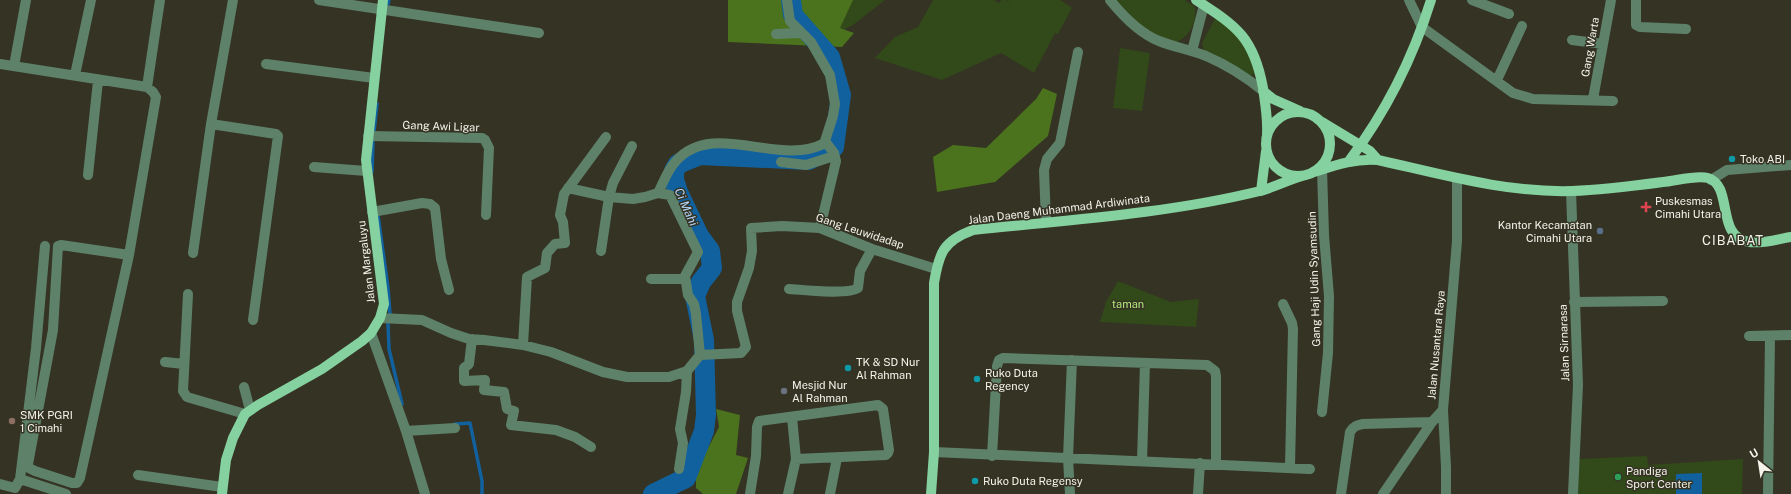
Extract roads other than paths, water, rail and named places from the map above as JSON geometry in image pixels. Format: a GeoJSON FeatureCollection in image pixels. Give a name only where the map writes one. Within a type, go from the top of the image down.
{"type":"FeatureCollection","features":[{"type":"Feature","properties":{"kind":"main road"},"geometry":{"type":"LineString","coordinates":[[1349,161],[1361,145],[1390,96],[1422,27],[1431,0]]}},
{"type":"Feature","properties":{"kind":"main road"},"geometry":{"type":"LineString","coordinates":[[1200,3],[1234,26],[1245,39],[1259,66],[1267,113],[1268,154],[1272,162],[1279,169],[1292,175],[1308,174],[1320,167],[1326,159],[1330,149],[1330,139],[1326,129],[1320,121]]}},
{"type":"Feature","properties":{"kind":"main road","name":"Jalan Margaluyu"},"geometry":{"type":"LineString","coordinates":[[247,412],[345,354],[371,333],[380,318],[384,304],[366,171],[368,136],[383,5]]}},
{"type":"Feature","properties":{"kind":"main road"},"geometry":{"type":"LineString","coordinates":[[1263,91],[1273,99],[1312,115],[1370,151],[1378,160]]}},
{"type":"Feature","properties":{"kind":"main road"},"geometry":{"type":"LineString","coordinates":[[1261,191],[1267,140],[1277,120],[1284,115],[1294,112],[1303,112]]}},
{"type":"Feature","properties":{"kind":"main road","name":"Jalan Daeng Muhammad Ardiwinata"},"geometry":{"type":"LineString","coordinates":[[931,494],[934,452],[934,298],[936,269],[938,260],[946,245],[961,234],[973,230],[1127,214],[1261,191],[1322,169],[1349,161],[1367,159],[1516,189],[1571,191],[1631,186],[1702,177],[1711,180]]}},
{"type":"Feature","properties":{"kind":"main road"},"geometry":{"type":"LineString","coordinates":[[1711,180],[1719,188],[1729,226],[1735,236],[1741,240],[1750,242],[1791,237]]}},
{"type":"Feature","properties":{"kind":"main road"},"geometry":{"type":"LineString","coordinates":[[222,491],[228,453],[233,438],[247,412]]}},
{"type":"Feature","properties":{"kind":"street"},"geometry":{"type":"LineString","coordinates":[[14,66],[26,0]]}},
{"type":"Feature","properties":{"kind":"street"},"geometry":{"type":"LineString","coordinates":[[75,75],[91,0]]}},
{"type":"Feature","properties":{"kind":"street"},"geometry":{"type":"LineString","coordinates":[[147,88],[160,0]]}},
{"type":"Feature","properties":{"kind":"street"},"geometry":{"type":"LineString","coordinates":[[193,253],[211,124],[233,0]]}},
{"type":"Feature","properties":{"kind":"street"},"geometry":{"type":"LineString","coordinates":[[319,0],[383,5],[539,33]]}},
{"type":"Feature","properties":{"kind":"street"},"geometry":{"type":"LineString","coordinates":[[788,0],[790,21],[800,33],[811,42],[830,75],[835,104],[826,144],[834,155],[836,162],[820,228]]}},
{"type":"Feature","properties":{"kind":"street"},"geometry":{"type":"LineString","coordinates":[[1110,0],[1118,11],[1140,31],[1157,40],[1192,51],[1225,65],[1263,91]]}},
{"type":"Feature","properties":{"kind":"street"},"geometry":{"type":"LineString","coordinates":[[1409,0],[1422,27],[1513,93],[1532,99],[1593,99],[1613,101]]}},
{"type":"Feature","properties":{"kind":"street"},"geometry":{"type":"LineString","coordinates":[[1472,0],[1509,14]]}},
{"type":"Feature","properties":{"kind":"street","name":"Gang Warta"},"geometry":{"type":"LineString","coordinates":[[1593,99],[1611,0]]}},
{"type":"Feature","properties":{"kind":"street"},"geometry":{"type":"LineString","coordinates":[[1635,0],[1636,25],[1686,29]]}},
{"type":"Feature","properties":{"kind":"street"},"geometry":{"type":"LineString","coordinates":[[1192,51],[1200,3]]}},
{"type":"Feature","properties":{"kind":"street"},"geometry":{"type":"LineString","coordinates":[[1497,80],[1505,59],[1522,26]]}},
{"type":"Feature","properties":{"kind":"street"},"geometry":{"type":"LineString","coordinates":[[776,34],[800,33]]}},
{"type":"Feature","properties":{"kind":"street"},"geometry":{"type":"LineString","coordinates":[[1572,40],[1603,44]]}},
{"type":"Feature","properties":{"kind":"street"},"geometry":{"type":"LineString","coordinates":[[1046,222],[1044,170],[1047,159],[1060,143],[1078,52]]}},
{"type":"Feature","properties":{"kind":"street"},"geometry":{"type":"LineString","coordinates":[[0,64],[75,75],[98,81],[147,88],[153,92],[156,97],[129,255],[80,478],[77,483],[72,483],[35,471],[29,468],[28,464],[53,330],[58,246],[61,245],[129,255]]}},
{"type":"Feature","properties":{"kind":"street"},"geometry":{"type":"LineString","coordinates":[[266,64],[374,78]]}},
{"type":"Feature","properties":{"kind":"street"},"geometry":{"type":"LineString","coordinates":[[88,174],[98,81]]}},
{"type":"Feature","properties":{"kind":"street"},"geometry":{"type":"LineString","coordinates":[[211,124],[276,134],[278,136],[253,320]]}},
{"type":"Feature","properties":{"kind":"street","name":"Gang Awi Ligar"},"geometry":{"type":"LineString","coordinates":[[368,136],[482,138],[485,140],[489,148],[486,215]]}},
{"type":"Feature","properties":{"kind":"street"},"geometry":{"type":"LineString","coordinates":[[523,345],[527,277],[545,268],[547,253],[556,244],[565,243],[560,207],[564,194],[606,137]]}},
{"type":"Feature","properties":{"kind":"street"},"geometry":{"type":"LineString","coordinates":[[658,193],[674,162],[692,148],[726,143],[779,151],[795,151],[826,144]]}},
{"type":"Feature","properties":{"kind":"street"},"geometry":{"type":"LineString","coordinates":[[601,252],[609,197],[613,183],[632,146]]}},
{"type":"Feature","properties":{"kind":"street"},"geometry":{"type":"LineString","coordinates":[[781,162],[806,165],[834,155]]}},
{"type":"Feature","properties":{"kind":"street"},"geometry":{"type":"LineString","coordinates":[[1711,180],[1726,170],[1791,165]]}},
{"type":"Feature","properties":{"kind":"street"},"geometry":{"type":"LineString","coordinates":[[314,167],[366,171]]}},
{"type":"Feature","properties":{"kind":"street","name":"Gang Haji Udin Syamsudin"},"geometry":{"type":"LineString","coordinates":[[1322,169],[1324,235],[1329,296],[1328,353],[1322,412]]}},
{"type":"Feature","properties":{"kind":"street","name":"Jalan Nusantara Raya"},"geometry":{"type":"LineString","coordinates":[[1383,494],[1432,422],[1443,410],[1457,241],[1457,178]]}},
{"type":"Feature","properties":{"kind":"street"},"geometry":{"type":"LineString","coordinates":[[568,188],[609,197],[633,199],[658,193],[670,195],[698,252],[687,271],[685,279],[688,295],[694,304],[696,314],[700,356],[688,371],[680,429],[683,443],[679,469]]}},
{"type":"Feature","properties":{"kind":"street","name":"Jalan Sirnarasa"},"geometry":{"type":"LineString","coordinates":[[1571,191],[1578,385],[1573,494]]}},
{"type":"Feature","properties":{"kind":"street"},"geometry":{"type":"LineString","coordinates":[[372,212],[422,203],[430,204],[435,208],[441,259],[449,290]]}},
{"type":"Feature","properties":{"kind":"street","name":"Gang Leuwidadap"},"geometry":{"type":"LineString","coordinates":[[700,356],[742,353],[746,347],[740,326],[737,302],[751,257],[751,228],[782,226],[820,228],[872,249],[936,269]]}},
{"type":"Feature","properties":{"kind":"street"},"geometry":{"type":"LineString","coordinates":[[0,484],[15,488],[20,480],[36,348],[45,246]]}},
{"type":"Feature","properties":{"kind":"street"},"geometry":{"type":"LineString","coordinates":[[789,289],[854,290],[858,288],[860,271],[872,249]]}},
{"type":"Feature","properties":{"kind":"street"},"geometry":{"type":"LineString","coordinates":[[650,279],[685,279]]}},
{"type":"Feature","properties":{"kind":"street"},"geometry":{"type":"LineString","coordinates":[[188,294],[183,391],[187,397],[247,412],[244,387]]}},
{"type":"Feature","properties":{"kind":"street"},"geometry":{"type":"LineString","coordinates":[[1574,302],[1663,301]]}},
{"type":"Feature","properties":{"kind":"street"},"geometry":{"type":"LineString","coordinates":[[1283,304],[1292,323],[1293,329],[1290,467]]}},
{"type":"Feature","properties":{"kind":"street"},"geometry":{"type":"LineString","coordinates":[[380,318],[422,320],[451,333],[472,339],[523,345],[551,352],[603,372],[627,377],[669,377],[688,371]]}},
{"type":"Feature","properties":{"kind":"street"},"geometry":{"type":"LineString","coordinates":[[371,333],[406,430],[425,494]]}},
{"type":"Feature","properties":{"kind":"street"},"geometry":{"type":"LineString","coordinates":[[1749,336],[1791,335]]}},
{"type":"Feature","properties":{"kind":"street"},"geometry":{"type":"LineString","coordinates":[[1768,494],[1770,336]]}},
{"type":"Feature","properties":{"kind":"street"},"geometry":{"type":"LineString","coordinates":[[472,339],[469,364],[464,368],[464,381],[485,380],[484,390],[504,392],[507,409],[514,411],[511,425],[556,430],[575,437],[591,446]]}},
{"type":"Feature","properties":{"kind":"street"},"geometry":{"type":"LineString","coordinates":[[992,456],[997,366],[999,360],[1003,358],[1072,360],[1207,365],[1215,371],[1216,464]]}},
{"type":"Feature","properties":{"kind":"street"},"geometry":{"type":"LineString","coordinates":[[1070,494],[1068,458],[1072,360]]}},
{"type":"Feature","properties":{"kind":"street"},"geometry":{"type":"LineString","coordinates":[[165,362],[184,364]]}},
{"type":"Feature","properties":{"kind":"street"},"geometry":{"type":"LineString","coordinates":[[1142,461],[1145,363]]}},
{"type":"Feature","properties":{"kind":"street"},"geometry":{"type":"LineString","coordinates":[[750,494],[756,456],[758,423],[762,420],[878,405],[883,409],[888,453],[886,455],[796,459]]}},
{"type":"Feature","properties":{"kind":"street"},"geometry":{"type":"LineString","coordinates":[[1443,410],[1446,494]]}},
{"type":"Feature","properties":{"kind":"street"},"geometry":{"type":"LineString","coordinates":[[788,494],[796,459],[792,417]]}},
{"type":"Feature","properties":{"kind":"street"},"geometry":{"type":"LineString","coordinates":[[1340,494],[1350,432],[1353,428],[1357,425],[1364,424],[1432,422]]}},
{"type":"Feature","properties":{"kind":"street"},"geometry":{"type":"LineString","coordinates":[[406,430],[455,428]]}},
{"type":"Feature","properties":{"kind":"street"},"geometry":{"type":"LineString","coordinates":[[934,452],[992,456],[1200,463],[1310,469]]}},
{"type":"Feature","properties":{"kind":"street"},"geometry":{"type":"LineString","coordinates":[[830,494],[837,458]]}},
{"type":"Feature","properties":{"kind":"street"},"geometry":{"type":"LineString","coordinates":[[1198,494],[1200,463]]}},
{"type":"Feature","properties":{"kind":"street"},"geometry":{"type":"LineString","coordinates":[[138,476],[158,477],[222,491]]}},
{"type":"Feature","properties":{"kind":"street"},"geometry":{"type":"LineString","coordinates":[[20,480],[40,490],[66,494]]}},
{"type":"Feature","properties":{"kind":"water"},"geometry":{"type":"Polygon","coordinates":[[[1702,473],[1702,494],[1676,494],[1676,474],[1702,473]]]}},
{"type":"Feature","properties":{"kind":"waterway"},"geometry":{"type":"LineString","coordinates":[[388,4],[389,0]]}},
{"type":"Feature","properties":{"kind":"waterway","name":"Ci Mahi"},"geometry":{"type":"LineString","coordinates":[[653,494],[686,478],[704,431],[706,415],[704,340],[695,296],[701,282],[712,268],[710,251],[699,236],[678,192],[674,180],[674,171],[678,164],[700,155],[809,160],[834,147],[841,95],[830,57],[793,15],[791,0]]}},
{"type":"Feature","properties":{"kind":"waterway"},"geometry":{"type":"LineString","coordinates":[[374,132],[377,104]]}},
{"type":"Feature","properties":{"kind":"waterway"},"geometry":{"type":"LineString","coordinates":[[372,172],[373,141]]}},
{"type":"Feature","properties":{"kind":"waterway"},"geometry":{"type":"LineString","coordinates":[[378,215],[390,314]]}},
{"type":"Feature","properties":{"kind":"waterway"},"geometry":{"type":"LineString","coordinates":[[388,323],[389,349],[402,404]]}},
{"type":"Feature","properties":{"kind":"waterway"},"geometry":{"type":"LineString","coordinates":[[455,424],[470,423],[482,481],[482,494]]}},
{"type":"Feature","properties":{"kind":"place","name":"Toko ABI"},"geometry":{"type":"Point","coordinates":[1732,159]}},
{"type":"Feature","properties":{"kind":"place","name":"Puskesmas Cimahi Utara"},"geometry":{"type":"Point","coordinates":[1646,207]}},
{"type":"Feature","properties":{"kind":"place","name":"Kantor Kecamatan Cimahi Utara"},"geometry":{"type":"Point","coordinates":[1600,231]}},
{"type":"Feature","properties":{"kind":"place","name":"TK & SD Nur Al Rahman"},"geometry":{"type":"Point","coordinates":[848,368]}},
{"type":"Feature","properties":{"kind":"place","name":"Ruko Duta Regency"},"geometry":{"type":"Point","coordinates":[977,379]}},
{"type":"Feature","properties":{"kind":"place","name":"Mesjid Nur Al Rahman"},"geometry":{"type":"Point","coordinates":[784,391]}},
{"type":"Feature","properties":{"kind":"place","name":"SMK PGRI 1 Cimahi"},"geometry":{"type":"Point","coordinates":[12,421]}},
{"type":"Feature","properties":{"kind":"place","name":"Pandiga Sport Center"},"geometry":{"type":"Point","coordinates":[1618,477]}},
{"type":"Feature","properties":{"kind":"place","name":"Ruko Duta Regensy"},"geometry":{"type":"Point","coordinates":[975,481]}},
{"type":"Feature","properties":{"kind":"district","name":"CIBABAT"},"geometry":{"type":"Point","coordinates":[1733,240]}},
{"type":"Feature","properties":{"kind":"park label","name":"taman"},"geometry":{"type":"Point","coordinates":[1128,304]}}]}
